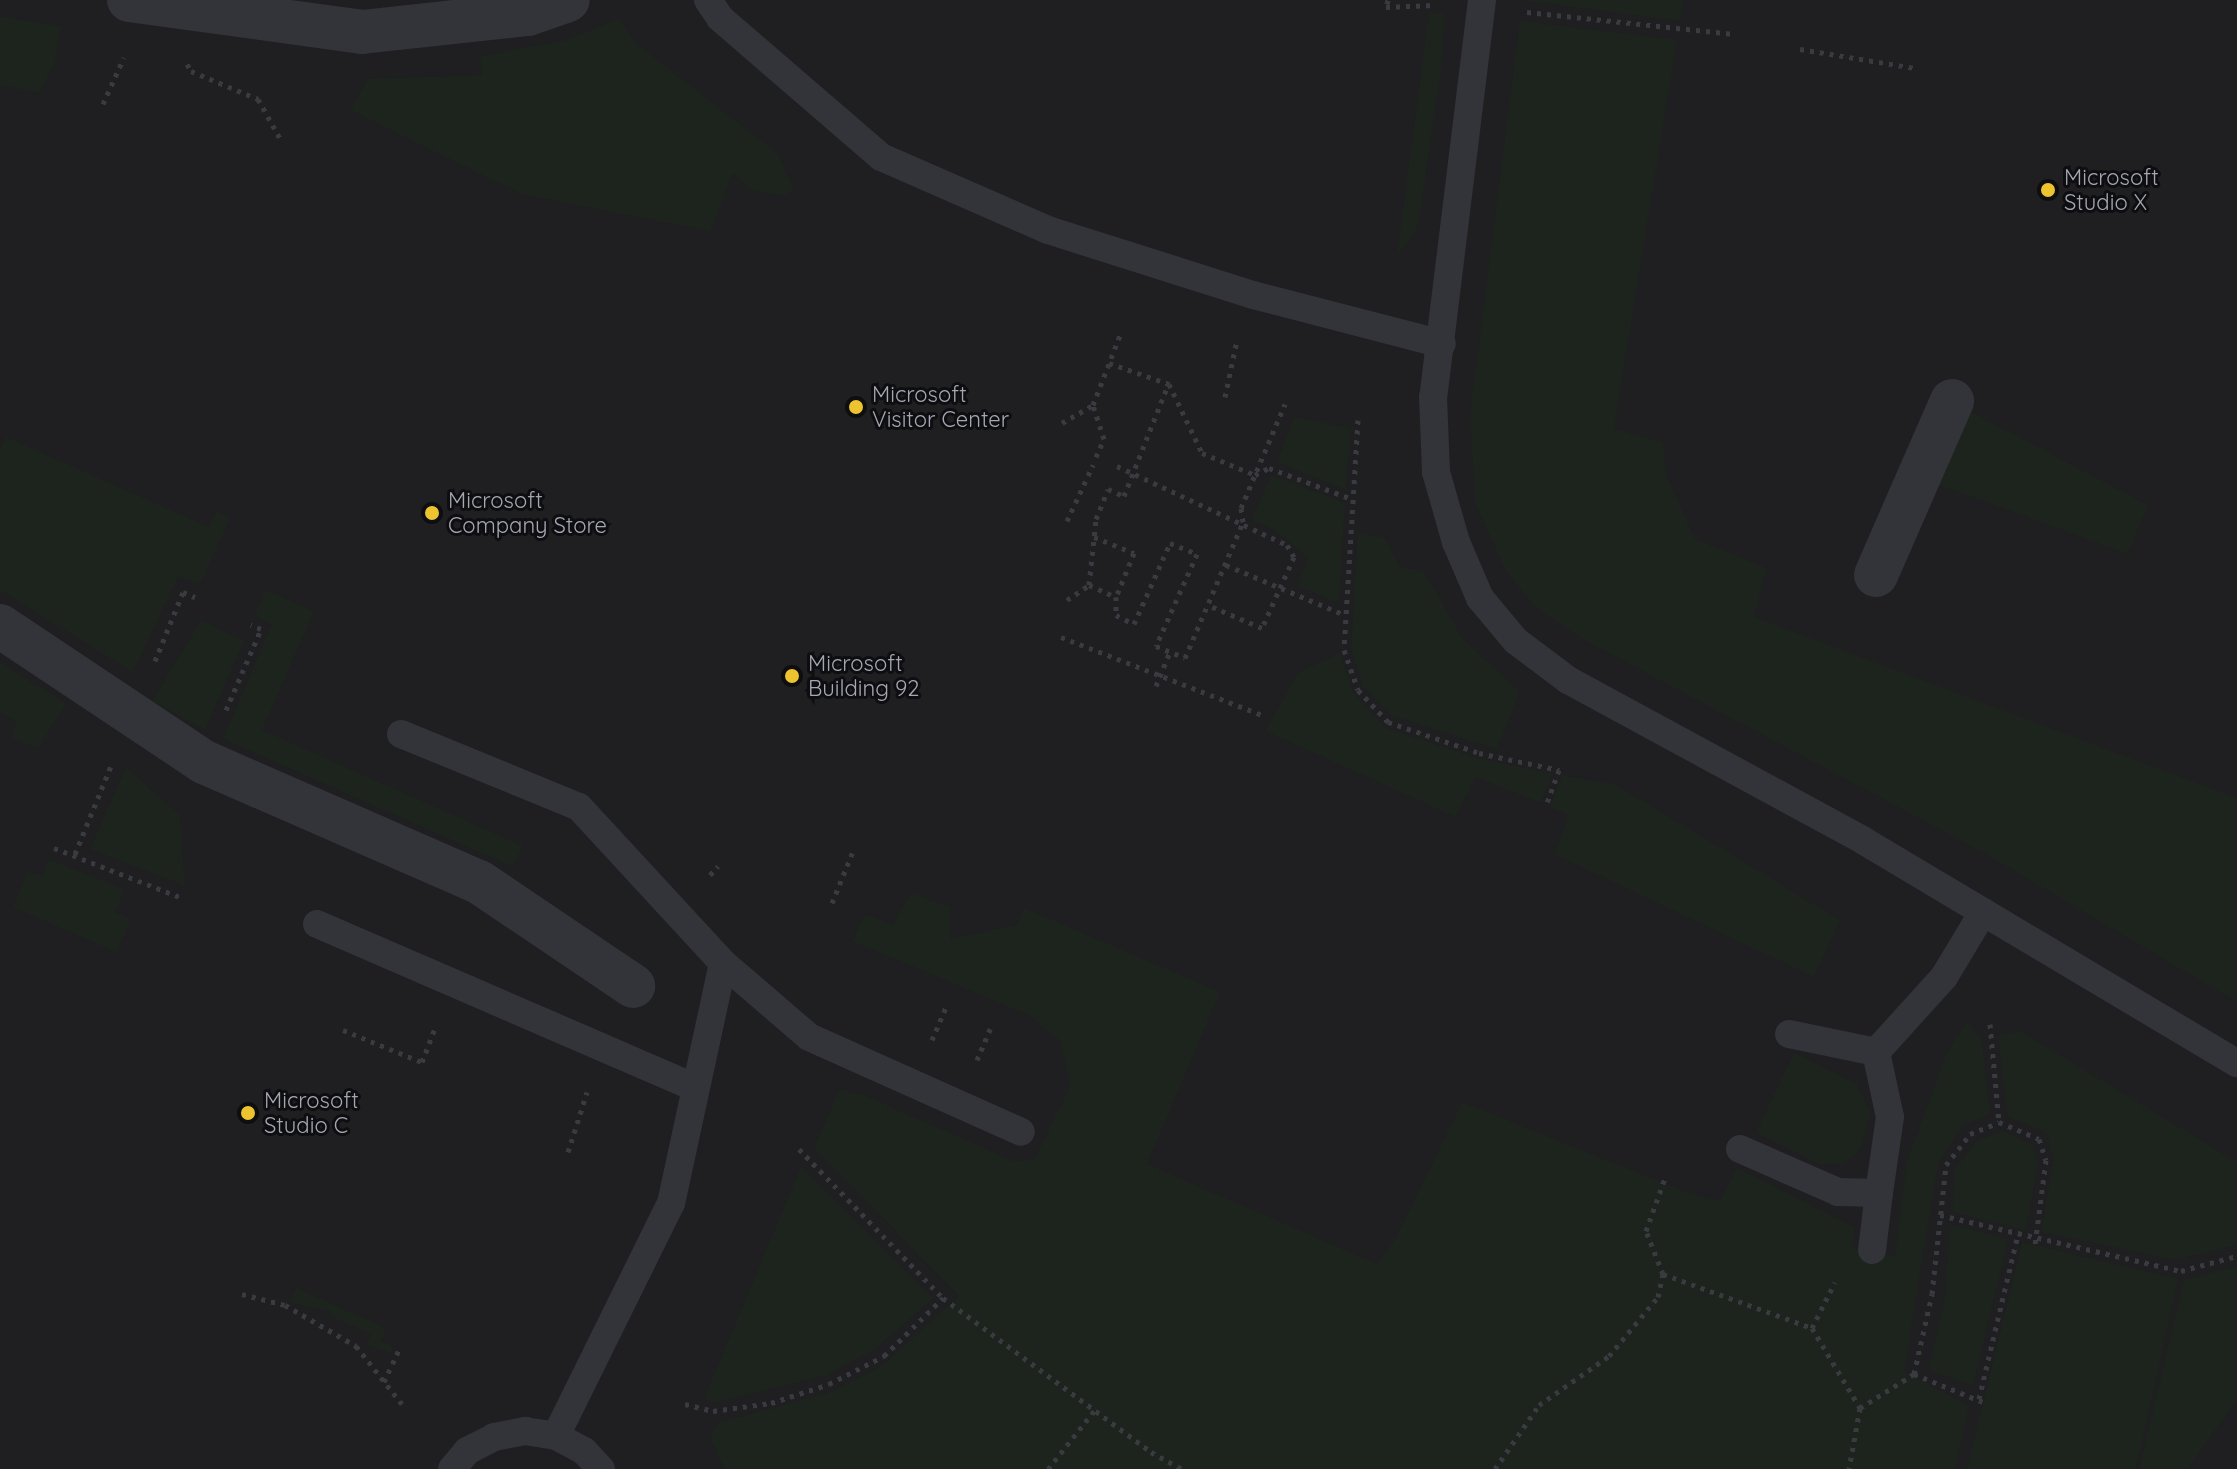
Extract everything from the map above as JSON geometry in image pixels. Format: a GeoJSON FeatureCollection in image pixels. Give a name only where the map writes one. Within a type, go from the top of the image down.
{"type":"FeatureCollection","features":[{"type":"Feature","properties":{"kind":"street"},"geometry":{"type":"LineString","coordinates":[[129,0],[362,32],[528,14],[568,0]]}},
{"type":"Feature","properties":{"kind":"street"},"geometry":{"type":"LineString","coordinates":[[1876,575],[1952,401]]}},
{"type":"Feature","properties":{"kind":"street"},"geometry":{"type":"LineString","coordinates":[[0,626],[134,712],[204,762],[479,882],[633,986]]}},
{"type":"Feature","properties":{"kind":"lane"},"geometry":{"type":"LineString","coordinates":[[708,0],[720,18],[881,157],[1048,230],[1253,295],[1442,344]]}},
{"type":"Feature","properties":{"kind":"lane"},"geometry":{"type":"LineString","coordinates":[[1482,0],[1442,344],[1433,397],[1436,472],[1456,542],[1480,598],[1516,641],[1568,680],[1983,912],[2237,1063]]}},
{"type":"Feature","properties":{"kind":"lane"},"geometry":{"type":"LineString","coordinates":[[401,734],[579,807],[723,963],[809,1037],[1021,1132]]}},
{"type":"Feature","properties":{"kind":"lane"},"geometry":{"type":"LineString","coordinates":[[1876,1052],[1944,977],[1983,912]]}},
{"type":"Feature","properties":{"kind":"lane"},"geometry":{"type":"LineString","coordinates":[[317,924],[694,1087]]}},
{"type":"Feature","properties":{"kind":"lane"},"geometry":{"type":"LineString","coordinates":[[556,1436],[671,1203],[723,963]]}},
{"type":"Feature","properties":{"kind":"lane"},"geometry":{"type":"LineString","coordinates":[[1789,1034],[1876,1052]]}},
{"type":"Feature","properties":{"kind":"lane"},"geometry":{"type":"LineString","coordinates":[[1872,1250],[1890,1117],[1876,1052]]}},
{"type":"Feature","properties":{"kind":"lane"},"geometry":{"type":"LineString","coordinates":[[1740,1149],[1838,1192],[1879,1193]]}},
{"type":"Feature","properties":{"kind":"lane"},"geometry":{"type":"LineString","coordinates":[[452,1469],[467,1451],[494,1437],[525,1431],[556,1436],[584,1451],[601,1469]]}},
{"type":"Feature","properties":{"kind":"path"},"geometry":{"type":"LineString","coordinates":[[1388,0],[1386,7],[1422,5]]}},
{"type":"Feature","properties":{"kind":"path"},"geometry":{"type":"LineString","coordinates":[[1540,13],[1734,34]]}},
{"type":"Feature","properties":{"kind":"path"},"geometry":{"type":"LineString","coordinates":[[1800,49],[1915,68]]}},
{"type":"Feature","properties":{"kind":"path"},"geometry":{"type":"LineString","coordinates":[[103,104],[120,67]]}},
{"type":"Feature","properties":{"kind":"path"},"geometry":{"type":"LineString","coordinates":[[217,84],[258,99],[282,142]]}},
{"type":"Feature","properties":{"kind":"path"},"geometry":{"type":"LineString","coordinates":[[1225,397],[1240,328]]}},
{"type":"Feature","properties":{"kind":"path"},"geometry":{"type":"LineString","coordinates":[[1096,457],[1104,439],[1093,405],[1120,335]]}},
{"type":"Feature","properties":{"kind":"path"},"geometry":{"type":"LineString","coordinates":[[1109,363],[1169,384],[1202,453],[1255,475],[1269,468],[1352,499]]}},
{"type":"Feature","properties":{"kind":"path"},"geometry":{"type":"LineString","coordinates":[[1067,600],[1089,585],[1094,537],[1108,489],[1124,496],[1169,384]]}},
{"type":"Feature","properties":{"kind":"path"},"geometry":{"type":"LineString","coordinates":[[1094,537],[1134,553],[1116,597],[1116,615],[1134,624],[1170,543],[1197,554],[1156,646],[1185,658],[1243,522],[1241,508],[1285,404]]}},
{"type":"Feature","properties":{"kind":"path"},"geometry":{"type":"LineString","coordinates":[[1062,423],[1093,405]]}},
{"type":"Feature","properties":{"kind":"path"},"geometry":{"type":"LineString","coordinates":[[1358,420],[1344,650],[1358,690],[1388,722],[1479,753],[1559,770],[1546,805]]}},
{"type":"Feature","properties":{"kind":"path"},"geometry":{"type":"LineString","coordinates":[[1067,521],[1093,465]]}},
{"type":"Feature","properties":{"kind":"path"},"geometry":{"type":"LineString","coordinates":[[1117,466],[1287,545],[1294,557],[1262,628],[1208,605]]}},
{"type":"Feature","properties":{"kind":"path"},"geometry":{"type":"LineString","coordinates":[[1226,565],[1345,615]]}},
{"type":"Feature","properties":{"kind":"path"},"geometry":{"type":"LineString","coordinates":[[1089,585],[1116,597]]}},
{"type":"Feature","properties":{"kind":"path"},"geometry":{"type":"LineString","coordinates":[[75,854],[183,592],[195,597]]}},
{"type":"Feature","properties":{"kind":"path"},"geometry":{"type":"LineString","coordinates":[[204,762],[261,629],[251,625]]}},
{"type":"Feature","properties":{"kind":"path"},"geometry":{"type":"LineString","coordinates":[[1061,637],[1162,672],[1262,715]]}},
{"type":"Feature","properties":{"kind":"path"},"geometry":{"type":"LineString","coordinates":[[1156,686],[1170,652]]}},
{"type":"Feature","properties":{"kind":"path"},"geometry":{"type":"LineString","coordinates":[[54,848],[180,897]]}},
{"type":"Feature","properties":{"kind":"path"},"geometry":{"type":"LineString","coordinates":[[832,903],[853,851]]}},
{"type":"Feature","properties":{"kind":"path"},"geometry":{"type":"LineString","coordinates":[[710,875],[718,866]]}},
{"type":"Feature","properties":{"kind":"path"},"geometry":{"type":"LineString","coordinates":[[928,1048],[947,1004]]}},
{"type":"Feature","properties":{"kind":"path"},"geometry":{"type":"LineString","coordinates":[[974,1068],[992,1024]]}},
{"type":"Feature","properties":{"kind":"path"},"geometry":{"type":"LineString","coordinates":[[1990,1024],[1999,1122]]}},
{"type":"Feature","properties":{"kind":"path"},"geometry":{"type":"LineString","coordinates":[[343,1030],[422,1062],[436,1027]]}},
{"type":"Feature","properties":{"kind":"path"},"geometry":{"type":"LineString","coordinates":[[568,1152],[589,1086]]}},
{"type":"Feature","properties":{"kind":"path"},"geometry":{"type":"LineString","coordinates":[[1860,1408],[1914,1374],[1932,1294],[1946,1165],[1970,1134],[1999,1122],[2039,1139],[2046,1160],[2034,1241]]}},
{"type":"Feature","properties":{"kind":"path"},"geometry":{"type":"LineString","coordinates":[[799,1149],[943,1298],[1095,1410],[1182,1469]]}},
{"type":"Feature","properties":{"kind":"path"},"geometry":{"type":"LineString","coordinates":[[1495,1469],[1539,1405],[1609,1356],[1658,1297],[1663,1274],[1646,1231],[1666,1175]]}},
{"type":"Feature","properties":{"kind":"path"},"geometry":{"type":"LineString","coordinates":[[1940,1215],[2018,1234],[2034,1241],[2181,1271],[2237,1256]]}},
{"type":"Feature","properties":{"kind":"path"},"geometry":{"type":"LineString","coordinates":[[1914,1374],[1981,1400],[2018,1234]]}},
{"type":"Feature","properties":{"kind":"path"},"geometry":{"type":"LineString","coordinates":[[1663,1274],[1812,1328],[1860,1408],[1849,1469]]}},
{"type":"Feature","properties":{"kind":"path"},"geometry":{"type":"LineString","coordinates":[[1812,1328],[1839,1275]]}},
{"type":"Feature","properties":{"kind":"path"},"geometry":{"type":"LineString","coordinates":[[242,1294],[285,1305],[356,1346],[402,1404]]}},
{"type":"Feature","properties":{"kind":"path"},"geometry":{"type":"LineString","coordinates":[[685,1404],[713,1411],[771,1403],[829,1384],[884,1356],[943,1298]]}},
{"type":"Feature","properties":{"kind":"path"},"geometry":{"type":"LineString","coordinates":[[384,1382],[400,1348]]}},
{"type":"Feature","properties":{"kind":"path"},"geometry":{"type":"LineString","coordinates":[[1048,1469],[1095,1410]]}},
{"type":"Feature","properties":{"kind":"shaded area"},"geometry":{"type":"Polygon","coordinates":[[[0,0],[2237,0],[2237,1469],[0,1469],[0,0]]]}},
{"type":"Feature","properties":{"kind":"shaded area"},"geometry":{"type":"Polygon","coordinates":[[[1520,0],[1684,0],[1680,21],[1520,0]]]}},
{"type":"Feature","properties":{"kind":"shaded area"},"geometry":{"type":"Polygon","coordinates":[[[1429,13],[1445,13],[1441,69],[1420,215],[1415,233],[1397,255],[1429,13]]]}},
{"type":"Feature","properties":{"kind":"shaded area"},"geometry":{"type":"Polygon","coordinates":[[[0,16],[61,26],[55,62],[40,93],[0,85],[0,16]]]}},
{"type":"Feature","properties":{"kind":"shaded area"},"geometry":{"type":"Polygon","coordinates":[[[619,19],[637,44],[777,153],[794,189],[783,196],[750,189],[733,173],[710,231],[522,194],[350,110],[368,79],[482,75],[480,56],[563,41],[619,19]]]}},
{"type":"Feature","properties":{"kind":"shaded area"},"geometry":{"type":"Polygon","coordinates":[[[1520,21],[1677,40],[1614,429],[1663,442],[1666,474],[1695,539],[1767,568],[1754,617],[2237,798],[2237,1002],[1977,849],[1579,637],[1534,606],[1504,568],[1475,502],[1470,413],[1520,21]]]}},
{"type":"Feature","properties":{"kind":"shaded area"},"geometry":{"type":"Polygon","coordinates":[[[1964,408],[2148,505],[2128,554],[1937,484],[1964,408]]]}},
{"type":"Feature","properties":{"kind":"shaded area"},"geometry":{"type":"Polygon","coordinates":[[[1294,417],[1351,428],[1346,490],[1277,462],[1294,417]]]}},
{"type":"Feature","properties":{"kind":"shaded area"},"geometry":{"type":"Polygon","coordinates":[[[6,437],[209,527],[216,511],[231,517],[200,584],[178,577],[133,672],[0,590],[0,449],[6,437]]]}},
{"type":"Feature","properties":{"kind":"shaded area"},"geometry":{"type":"Polygon","coordinates":[[[1271,475],[1345,503],[1339,603],[1298,586],[1308,558],[1275,530],[1252,520],[1271,475]]]}},
{"type":"Feature","properties":{"kind":"shaded area"},"geometry":{"type":"Polygon","coordinates":[[[1358,532],[1385,538],[1399,566],[1424,572],[1463,639],[1520,692],[1497,749],[1393,716],[1363,686],[1351,649],[1358,532]]]}},
{"type":"Feature","properties":{"kind":"shaded area"},"geometry":{"type":"Polygon","coordinates":[[[266,590],[314,611],[262,730],[523,846],[513,867],[223,739],[272,624],[254,616],[266,590]]]}},
{"type":"Feature","properties":{"kind":"shaded area"},"geometry":{"type":"Polygon","coordinates":[[[201,620],[244,641],[205,730],[152,701],[201,620]]]}},
{"type":"Feature","properties":{"kind":"shaded area"},"geometry":{"type":"Polygon","coordinates":[[[1340,653],[1353,692],[1386,728],[1480,759],[1552,774],[1541,803],[1475,777],[1456,817],[1265,731],[1298,673],[1340,653]]]}},
{"type":"Feature","properties":{"kind":"shaded area"},"geometry":{"type":"Polygon","coordinates":[[[0,662],[66,704],[38,748],[11,738],[17,721],[0,713],[0,662]]]}},
{"type":"Feature","properties":{"kind":"shaded area"},"geometry":{"type":"Polygon","coordinates":[[[126,767],[180,815],[185,886],[90,849],[126,767]]]}},
{"type":"Feature","properties":{"kind":"shaded area"},"geometry":{"type":"Polygon","coordinates":[[[1562,775],[1616,785],[1840,920],[1814,977],[1554,854],[1569,815],[1550,807],[1562,775]]]}},
{"type":"Feature","properties":{"kind":"shaded area"},"geometry":{"type":"Polygon","coordinates":[[[49,859],[125,890],[115,912],[131,919],[116,952],[13,907],[27,872],[42,877],[49,859]]]}},
{"type":"Feature","properties":{"kind":"shaded area"},"geometry":{"type":"Polygon","coordinates":[[[911,893],[950,907],[950,939],[1017,925],[1024,908],[1220,992],[1147,1164],[1377,1264],[1396,1238],[1462,1102],[1686,1192],[1720,1201],[1737,1168],[1855,1228],[1852,1248],[1895,1256],[1907,1161],[1947,1052],[1966,1023],[1982,1039],[1990,1114],[1963,1125],[1938,1164],[1904,1372],[1969,1406],[1955,1469],[724,1469],[710,1437],[718,1423],[831,1392],[883,1365],[959,1296],[814,1148],[839,1090],[864,1095],[1013,1161],[1034,1160],[1070,1086],[1060,1041],[1029,1015],[852,941],[865,914],[893,925],[911,893]]]}},
{"type":"Feature","properties":{"kind":"shaded area"},"geometry":{"type":"Polygon","coordinates":[[[2020,1031],[2237,1162],[2237,1245],[2176,1260],[2041,1232],[2054,1158],[2046,1133],[2008,1117],[1998,1035],[2020,1031]]]}},
{"type":"Feature","properties":{"kind":"shaded area"},"geometry":{"type":"Polygon","coordinates":[[[1794,1053],[1857,1084],[1871,1113],[1860,1150],[1844,1164],[1820,1164],[1756,1132],[1794,1053]]]}},
{"type":"Feature","properties":{"kind":"shaded area"},"geometry":{"type":"Polygon","coordinates":[[[2001,1131],[2032,1144],[2038,1162],[2026,1230],[1952,1212],[1955,1169],[1976,1142],[2001,1131]]]}},
{"type":"Feature","properties":{"kind":"shaded area"},"geometry":{"type":"Polygon","coordinates":[[[801,1167],[933,1299],[874,1350],[824,1376],[712,1403],[705,1396],[801,1167]]]}},
{"type":"Feature","properties":{"kind":"shaded area"},"geometry":{"type":"Polygon","coordinates":[[[1950,1225],[2008,1239],[1973,1386],[1929,1370],[1945,1296],[1950,1225]]]}},
{"type":"Feature","properties":{"kind":"shaded area"},"geometry":{"type":"Polygon","coordinates":[[[2022,1242],[2178,1279],[2136,1469],[1967,1469],[2022,1242]]]}},
{"type":"Feature","properties":{"kind":"shaded area"},"geometry":{"type":"Polygon","coordinates":[[[2237,1266],[2237,1399],[2188,1469],[2139,1469],[2184,1280],[2237,1266]]]}},
{"type":"Feature","properties":{"kind":"shaded area"},"geometry":{"type":"Polygon","coordinates":[[[296,1288],[386,1328],[381,1341],[393,1346],[391,1353],[367,1345],[371,1334],[329,1315],[331,1312],[289,1302],[296,1288]]]}},
{"type":"Feature","properties":{"kind":"place","name":"Microsoft Studio X"},"geometry":{"type":"Point","coordinates":[2048,190]}},
{"type":"Feature","properties":{"kind":"place","name":"Microsoft Visitor Center"},"geometry":{"type":"Point","coordinates":[856,407]}},
{"type":"Feature","properties":{"kind":"place","name":"Microsoft Company Store"},"geometry":{"type":"Point","coordinates":[432,513]}},
{"type":"Feature","properties":{"kind":"place","name":"Microsoft Building 92"},"geometry":{"type":"Point","coordinates":[792,676]}},
{"type":"Feature","properties":{"kind":"place","name":"Microsoft Studio C"},"geometry":{"type":"Point","coordinates":[248,1113]}}]}
